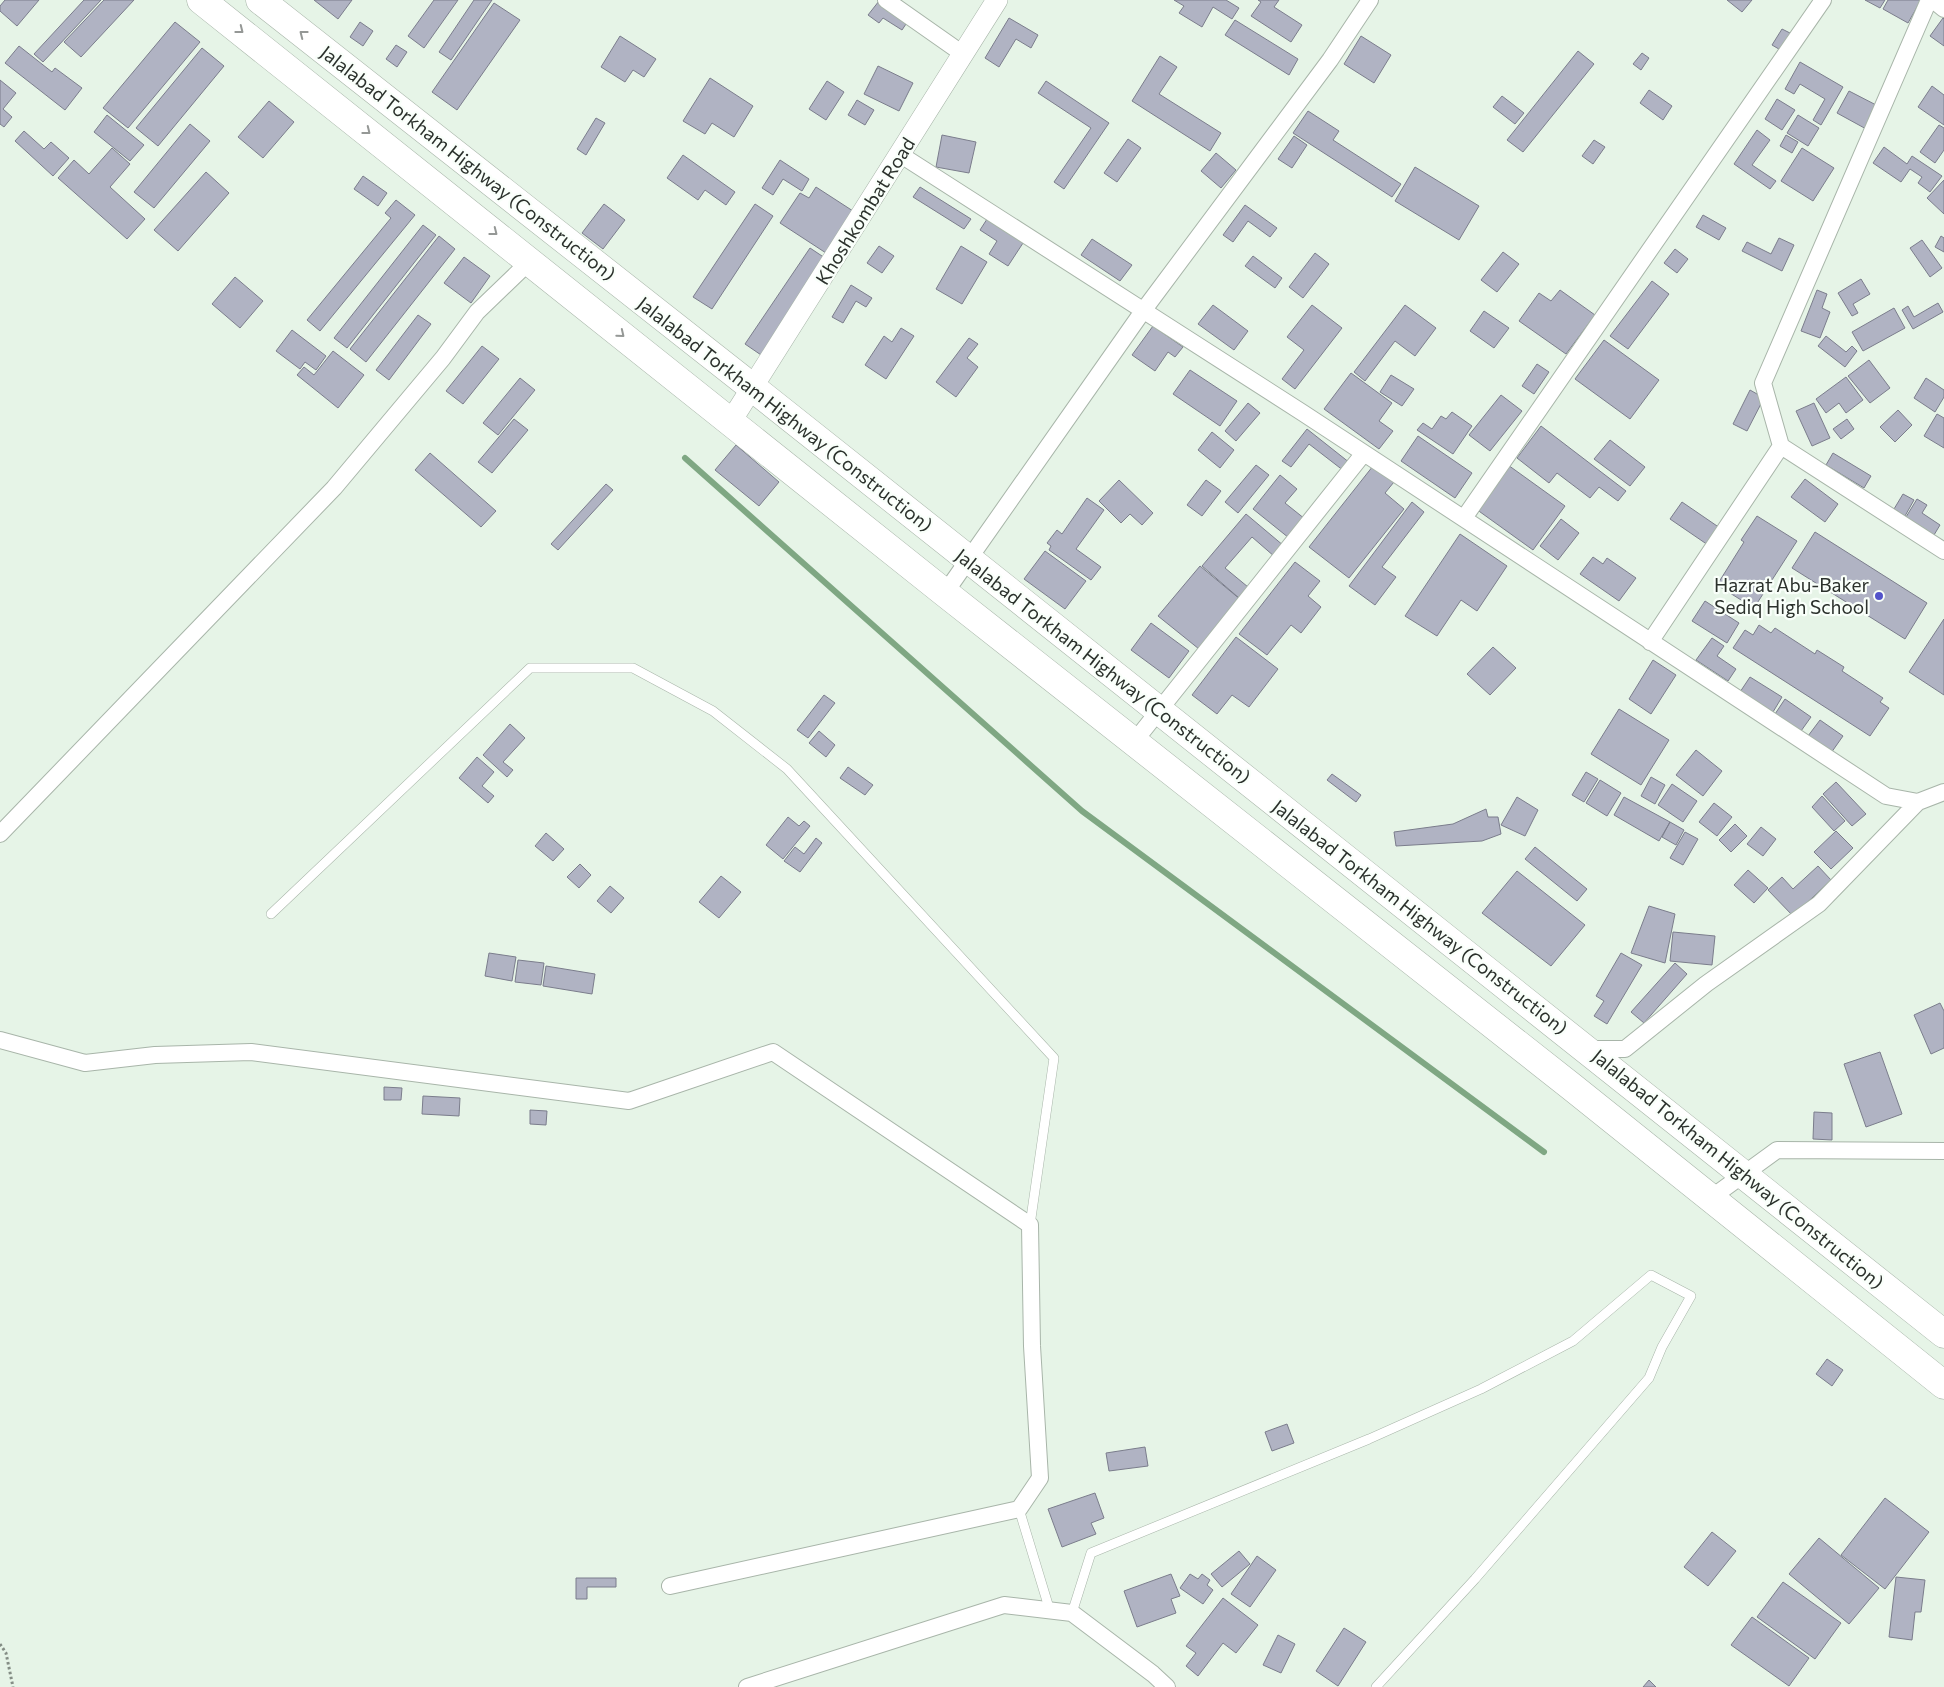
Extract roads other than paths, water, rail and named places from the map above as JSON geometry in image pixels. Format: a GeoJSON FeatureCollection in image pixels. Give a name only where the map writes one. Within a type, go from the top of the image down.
{"type":"FeatureCollection","features":[{"type":"Feature","properties":{"kind":"highway","name":"Jalalabad Torkham Highway (Construction)"},"geometry":{"type":"LineString","coordinates":[[260,0],[753,388],[1944,1334]]}},
{"type":"Feature","properties":{"kind":"highway"},"geometry":{"type":"LineString","coordinates":[[212,3],[530,261],[945,593],[1667,1162],[1944,1385]]}},
{"type":"Feature","properties":{"kind":"highway"},"geometry":{"type":"LineString","coordinates":[[1453,944],[1486,1019]]}},
{"type":"Feature","properties":{"kind":"street"},"geometry":{"type":"LineString","coordinates":[[886,0],[964,54]]}},
{"type":"Feature","properties":{"kind":"street","name":"Khoshkombat Road"},"geometry":{"type":"LineString","coordinates":[[731,421],[901,155],[997,0]]}},
{"type":"Feature","properties":{"kind":"street"},"geometry":{"type":"LineString","coordinates":[[945,593],[1143,311],[1330,60],[1370,0]]}},
{"type":"Feature","properties":{"kind":"street"},"geometry":{"type":"LineString","coordinates":[[1464,518],[1823,0]]}},
{"type":"Feature","properties":{"kind":"street"},"geometry":{"type":"LineString","coordinates":[[1943,549],[1781,446],[1763,383],[1931,0],[1944,9]]}},
{"type":"Feature","properties":{"kind":"street"},"geometry":{"type":"LineString","coordinates":[[901,155],[1464,518],[1886,796],[1918,802]]}},
{"type":"Feature","properties":{"kind":"street"},"geometry":{"type":"LineString","coordinates":[[0,834],[334,488],[443,358],[477,312],[530,261]]}},
{"type":"Feature","properties":{"kind":"street"},"geometry":{"type":"LineString","coordinates":[[1650,642],[1781,446]]}},
{"type":"Feature","properties":{"kind":"street"},"geometry":{"type":"LineString","coordinates":[[1134,742],[1364,453]]}},
{"type":"Feature","properties":{"kind":"street"},"geometry":{"type":"LineString","coordinates":[[1587,1049],[1625,1049],[1706,984],[1819,904],[1918,802],[1944,792]]}},
{"type":"Feature","properties":{"kind":"street"},"geometry":{"type":"LineString","coordinates":[[0,1040],[86,1063],[155,1055],[251,1052],[629,1101],[773,1052],[1030,1225],[1032,1346],[1040,1478],[1019,1510],[670,1586]]}},
{"type":"Feature","properties":{"kind":"street"},"geometry":{"type":"LineString","coordinates":[[1711,1198],[1776,1150],[1944,1151]]}},
{"type":"Feature","properties":{"kind":"street"},"geometry":{"type":"LineString","coordinates":[[747,1687],[1004,1605],[1072,1613],[1153,1674],[1167,1687]]}},
{"type":"Feature","properties":{"kind":"lane"},"geometry":{"type":"LineString","coordinates":[[271,914],[530,668],[633,668],[713,711],[787,769],[1054,1058],[1030,1225]]}},
{"type":"Feature","properties":{"kind":"lane"},"geometry":{"type":"LineString","coordinates":[[1072,1613],[1092,1553],[1369,1439],[1481,1389],[1574,1341],[1651,1275],[1691,1296],[1662,1347],[1649,1378],[1475,1579],[1376,1687]]}},
{"type":"Feature","properties":{"kind":"lane"},"geometry":{"type":"LineString","coordinates":[[1019,1510],[1050,1610]]}},
{"type":"Feature","properties":{"kind":"waterway"},"geometry":{"type":"LineString","coordinates":[[685,458],[1082,811],[1544,1152]]}},
{"type":"Feature","properties":{"kind":"place","name":"Hazrat Abu-Baker Sediq High School"},"geometry":{"type":"Point","coordinates":[1879,596]}}]}
